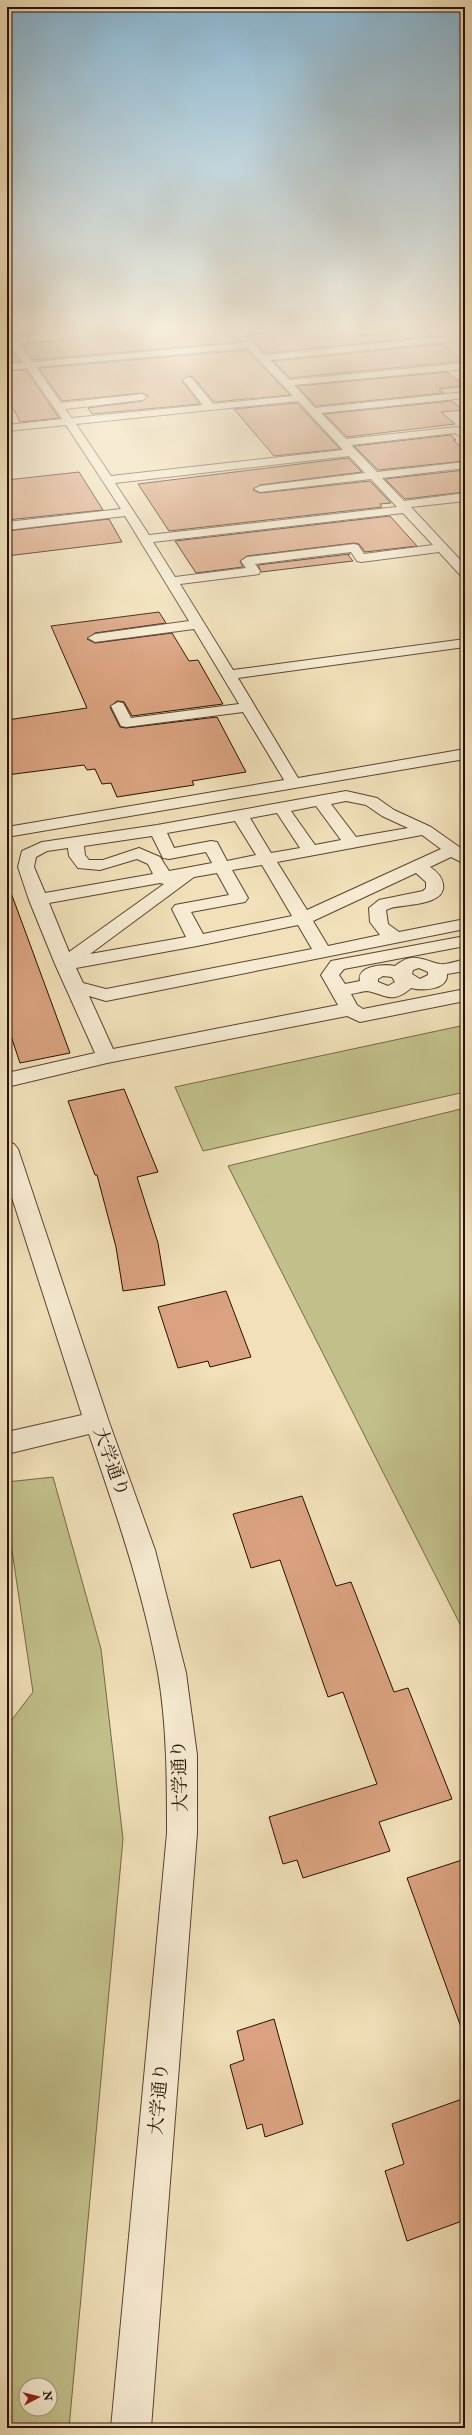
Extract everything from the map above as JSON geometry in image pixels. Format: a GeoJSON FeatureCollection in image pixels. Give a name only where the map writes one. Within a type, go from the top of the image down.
{"type":"FeatureCollection","features":[{"type":"Feature","properties":{"kind":"street"},"geometry":{"type":"LineString","coordinates":[[85,445],[230,675],[293,782]]}},
{"type":"Feature","properties":{"kind":"street"},"geometry":{"type":"LineString","coordinates":[[345,445],[465,572]]}},
{"type":"Feature","properties":{"kind":"street"},"geometry":{"type":"LineString","coordinates":[[107,480],[352,452]]}},
{"type":"Feature","properties":{"kind":"street"},"geometry":{"type":"LineString","coordinates":[[260,489],[465,465]]}},
{"type":"Feature","properties":{"kind":"street"},"geometry":{"type":"LineString","coordinates":[[145,539],[404,507],[465,497]]}},
{"type":"Feature","properties":{"kind":"street"},"geometry":{"type":"LineString","coordinates":[[7,526],[128,512]]}},
{"type":"Feature","properties":{"kind":"street"},"geometry":{"type":"LineString","coordinates":[[171,581],[254,571],[247,561],[354,548],[362,558],[443,548]]}},
{"type":"Feature","properties":{"kind":"street"},"geometry":{"type":"LineString","coordinates":[[95,638],[197,624]]}},
{"type":"Feature","properties":{"kind":"street"},"geometry":{"type":"LineString","coordinates":[[230,675],[465,643]]}},
{"type":"Feature","properties":{"kind":"street"},"geometry":{"type":"LineString","coordinates":[[118,706],[126,723],[248,706]]}},
{"type":"Feature","properties":{"kind":"street"},"geometry":{"type":"LineString","coordinates":[[7,832],[293,782],[465,754]]}},
{"type":"Feature","properties":{"kind":"street"},"geometry":{"type":"LineString","coordinates":[[107,1057],[64,964],[38,900],[26,867],[28,855],[42,847],[158,830],[346,796],[371,801],[388,813],[425,830],[459,855]]}},
{"type":"Feature","properties":{"kind":"street"},"geometry":{"type":"LineString","coordinates":[[320,800],[343,820],[352,843]]}},
{"type":"Feature","properties":{"kind":"street"},"geometry":{"type":"LineString","coordinates":[[281,808],[302,828],[311,852]]}},
{"type":"Feature","properties":{"kind":"street"},"geometry":{"type":"LineString","coordinates":[[240,815],[323,952]]}},
{"type":"Feature","properties":{"kind":"street"},"geometry":{"type":"LineString","coordinates":[[158,830],[170,854],[211,846],[239,898],[180,909],[197,941]]}},
{"type":"Feature","properties":{"kind":"street"},"geometry":{"type":"LineString","coordinates":[[38,900],[165,879],[267,858],[311,852],[425,830]]}},
{"type":"Feature","properties":{"kind":"street"},"geometry":{"type":"LineString","coordinates":[[75,842],[77,856],[84,864],[107,866],[125,855],[139,853],[154,861],[165,879]]}},
{"type":"Feature","properties":{"kind":"street"},"geometry":{"type":"LineString","coordinates":[[64,964],[197,941],[302,918],[418,867],[459,855]]}},
{"type":"Feature","properties":{"kind":"street"},"geometry":{"type":"LineString","coordinates":[[397,938],[388,934],[378,923],[376,915],[378,908],[394,900],[424,898],[435,890],[436,882],[430,874],[418,867]]}},
{"type":"Feature","properties":{"kind":"street"},"geometry":{"type":"LineString","coordinates":[[64,964],[187,875]]}},
{"type":"Feature","properties":{"kind":"street"},"geometry":{"type":"LineString","coordinates":[[75,987],[106,995],[465,924]]}},
{"type":"Feature","properties":{"kind":"street"},"geometry":{"type":"LineString","coordinates":[[465,961],[459,942],[338,965],[330,975],[338,991],[350,1009],[360,1016],[465,995]]}},
{"type":"Feature","properties":{"kind":"street"},"geometry":{"type":"LineString","coordinates":[[338,991],[370,985],[368,978],[374,972],[384,969],[395,971],[403,976],[402,970],[408,964],[418,962],[429,964],[437,970],[465,965]]}},
{"type":"Feature","properties":{"kind":"street"},"geometry":{"type":"LineString","coordinates":[[7,1080],[107,1057],[350,1009]]}},
{"type":"Feature","properties":{"kind":"street","name":"大学通り"},"geometry":{"type":"LineString","coordinates":[[7,1149],[97,1422],[142,1550],[172,1674],[182,1755],[182,1833],[131,2428]]}},
{"type":"Feature","properties":{"kind":"street"},"geometry":{"type":"LineString","coordinates":[[7,1443],[97,1422]]}},
{"type":"Feature","properties":{"kind":"shaded area"},"geometry":{"type":"Polygon","coordinates":[[[465,1025],[465,1092],[203,1151],[175,1087],[465,1025]]]}},
{"type":"Feature","properties":{"kind":"shaded area"},"geometry":{"type":"Polygon","coordinates":[[[465,1108],[465,1634],[228,1166],[465,1108]]]}},
{"type":"Feature","properties":{"kind":"shaded area"},"geometry":{"type":"Polygon","coordinates":[[[53,1477],[101,1649],[123,1839],[69,2428],[7,2428],[7,1726],[33,1692],[7,1517],[7,1482],[53,1477]]]}},
{"type":"Feature","properties":{"kind":"building"},"geometry":{"type":"Polygon","coordinates":[[[264,445],[336,445],[340,449],[274,456],[264,445]]]}},
{"type":"Feature","properties":{"kind":"building"},"geometry":{"type":"Polygon","coordinates":[[[366,445],[458,445],[465,451],[465,461],[378,470],[354,446],[366,445]]]}},
{"type":"Feature","properties":{"kind":"building"},"geometry":{"type":"Polygon","coordinates":[[[348,458],[362,472],[260,485],[253,490],[260,493],[370,481],[391,503],[380,504],[382,507],[169,531],[138,484],[348,458]]]}},
{"type":"Feature","properties":{"kind":"building"},"geometry":{"type":"Polygon","coordinates":[[[465,470],[465,492],[405,499],[385,479],[465,470]]]}},
{"type":"Feature","properties":{"kind":"building"},"geometry":{"type":"Polygon","coordinates":[[[79,472],[103,510],[7,520],[7,480],[79,472]]]}},
{"type":"Feature","properties":{"kind":"building"},"geometry":{"type":"Polygon","coordinates":[[[390,516],[417,546],[365,552],[359,544],[354,543],[247,556],[240,561],[243,567],[196,573],[175,541],[390,516]]]}},
{"type":"Feature","properties":{"kind":"building"},"geometry":{"type":"Polygon","coordinates":[[[109,519],[122,542],[7,556],[7,531],[109,519]]]}},
{"type":"Feature","properties":{"kind":"building"},"geometry":{"type":"Polygon","coordinates":[[[350,554],[348,555],[353,561],[261,572],[258,565],[350,554]]]}},
{"type":"Feature","properties":{"kind":"building"},"geometry":{"type":"Polygon","coordinates":[[[159,612],[166,623],[95,633],[87,639],[95,643],[172,633],[189,661],[198,660],[223,704],[132,716],[124,702],[117,701],[110,707],[120,727],[126,728],[217,717],[246,772],[192,781],[194,785],[117,797],[111,783],[102,784],[95,769],[87,770],[84,765],[7,775],[7,720],[87,708],[51,626],[159,612]]]}},
{"type":"Feature","properties":{"kind":"building"},"geometry":{"type":"Polygon","coordinates":[[[7,890],[10,890],[70,1053],[20,1063],[7,1024],[7,890]]]}},
{"type":"Feature","properties":{"kind":"building"},"geometry":{"type":"Polygon","coordinates":[[[124,1089],[158,1172],[137,1177],[158,1243],[165,1285],[123,1291],[116,1247],[97,1175],[95,1175],[68,1101],[124,1089]]]}},
{"type":"Feature","properties":{"kind":"building"},"geometry":{"type":"Polygon","coordinates":[[[226,1291],[251,1357],[210,1367],[208,1361],[178,1368],[158,1307],[226,1291]]]}},
{"type":"Feature","properties":{"kind":"building"},"geometry":{"type":"Polygon","coordinates":[[[302,1496],[336,1586],[351,1582],[394,1692],[408,1688],[452,1799],[379,1822],[390,1851],[303,1878],[297,1860],[283,1864],[269,1817],[377,1784],[343,1692],[328,1697],[280,1560],[251,1568],[233,1514],[302,1496]]]}},
{"type":"Feature","properties":{"kind":"building"},"geometry":{"type":"Polygon","coordinates":[[[465,1859],[465,2029],[462,2030],[407,1878],[465,1859]]]}},
{"type":"Feature","properties":{"kind":"building"},"geometry":{"type":"Polygon","coordinates":[[[274,2019],[303,2124],[265,2137],[262,2124],[247,2129],[230,2065],[244,2060],[237,2031],[274,2019]]]}},
{"type":"Feature","properties":{"kind":"building"},"geometry":{"type":"Polygon","coordinates":[[[465,2098],[465,2220],[407,2241],[385,2171],[404,2164],[392,2124],[465,2098]]]}}]}
